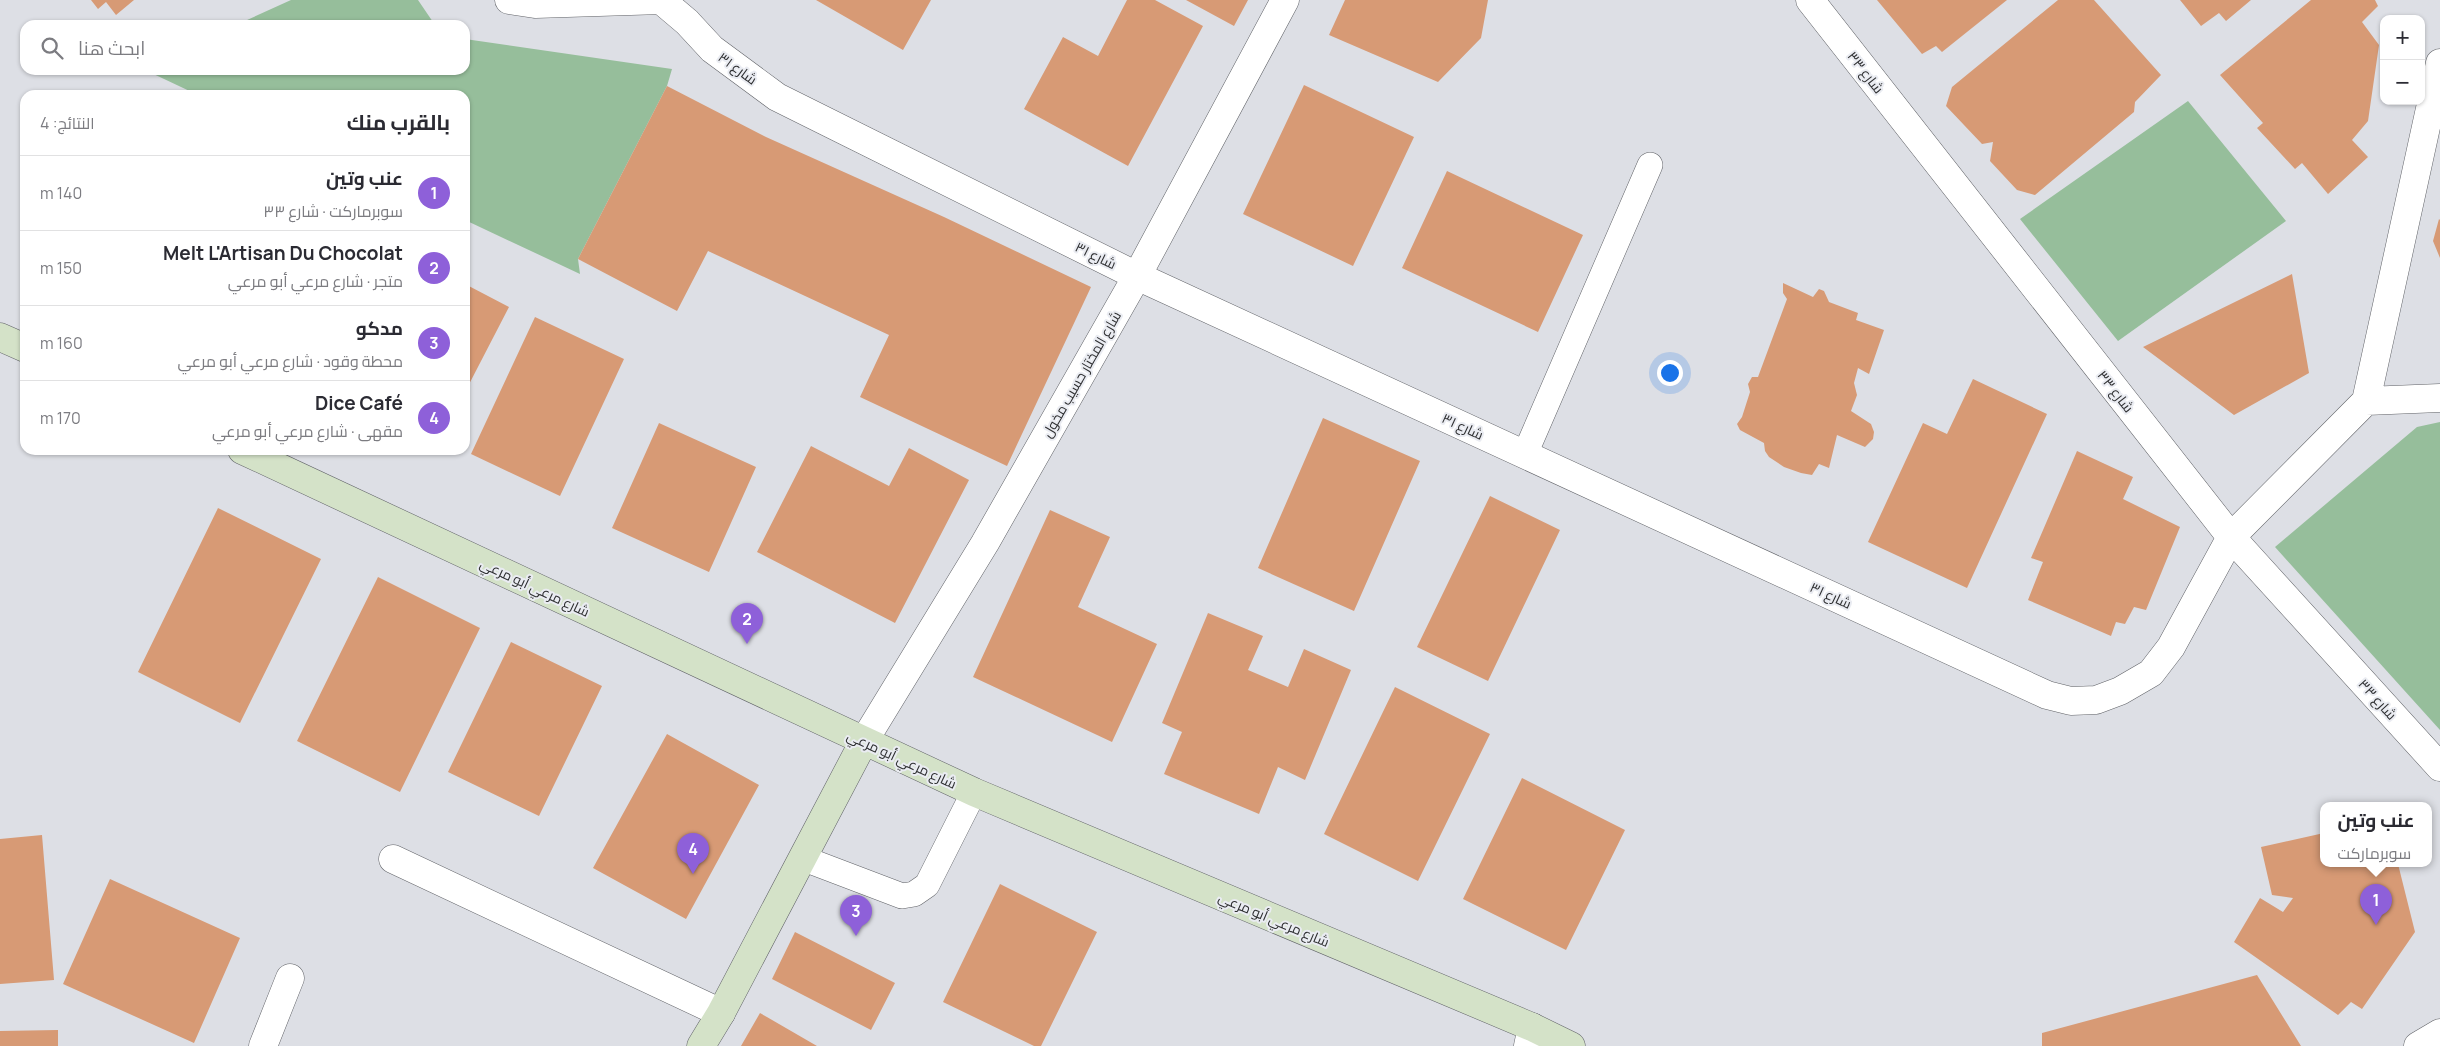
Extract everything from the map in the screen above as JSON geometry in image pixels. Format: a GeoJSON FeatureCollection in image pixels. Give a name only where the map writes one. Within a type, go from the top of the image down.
{"type":"FeatureCollection","features":[{"type":"Feature","properties":{"kind":"main road"},"geometry":{"type":"LineString","coordinates":[[0,337],[20,346]]}},
{"type":"Feature","properties":{"kind":"main road","name":"شارع مرعي أبو مرعي"},"geometry":{"type":"LineString","coordinates":[[253,455],[974,792],[1530,1037],[1570,1046]]}},
{"type":"Feature","properties":{"kind":"main road"},"geometry":{"type":"LineString","coordinates":[[701,1046],[721,1013],[864,741]]}},
{"type":"Feature","properties":{"kind":"street"},"geometry":{"type":"LineString","coordinates":[[509,0],[535,4],[661,0]]}},
{"type":"Feature","properties":{"kind":"street","name":"شارع ٣١"},"geometry":{"type":"LineString","coordinates":[[661,0],[687,22],[712,49],[777,97],[1137,276],[2047,695],[2071,701],[2096,700],[2120,691],[2151,673],[2171,647],[2231,537],[2366,401]]}},
{"type":"Feature","properties":{"kind":"street","name":"شارع المختار حسيب مخول"},"geometry":{"type":"LineString","coordinates":[[864,741],[985,543],[1137,276],[1285,0]]}},
{"type":"Feature","properties":{"kind":"street","name":"شارع ٣٣"},"geometry":{"type":"LineString","coordinates":[[1810,0],[2231,537],[2440,767]]}},
{"type":"Feature","properties":{"kind":"street"},"geometry":{"type":"LineString","coordinates":[[2440,63],[2366,401],[2440,398]]}},
{"type":"Feature","properties":{"kind":"street"},"geometry":{"type":"LineString","coordinates":[[393,859],[721,1013]]}},
{"type":"Feature","properties":{"kind":"street"},"geometry":{"type":"LineString","coordinates":[[263,1046],[290,978]]}},
{"type":"Feature","properties":{"kind":"street"},"geometry":{"type":"LineString","coordinates":[[2418,1046],[2440,1033]]}},
{"type":"Feature","properties":{"kind":"lane"},"geometry":{"type":"LineString","coordinates":[[1525,454],[1650,165]]}},
{"type":"Feature","properties":{"kind":"lane"},"geometry":{"type":"LineString","coordinates":[[802,858],[902,896],[914,894],[927,885],[974,792]]}},
{"type":"Feature","properties":{"kind":"green space"},"geometry":{"type":"Polygon","coordinates":[[[291,0],[418,0],[432,20],[247,20],[291,0]]]}},
{"type":"Feature","properties":{"kind":"green space"},"geometry":{"type":"Polygon","coordinates":[[[470,40],[672,69],[667,86],[578,259],[580,274],[470,222],[470,90],[187,90],[156,75],[470,75],[470,40]]]}},
{"type":"Feature","properties":{"kind":"green space"},"geometry":{"type":"Polygon","coordinates":[[[2188,101],[2286,221],[2118,341],[2020,219],[2188,101]]]}},
{"type":"Feature","properties":{"kind":"green space"},"geometry":{"type":"Polygon","coordinates":[[[2440,422],[2440,730],[2275,547],[2417,427],[2440,422]]]}},
{"type":"Feature","properties":{"kind":"building"},"geometry":{"type":"Polygon","coordinates":[[[91,0],[134,0],[116,15],[106,2],[98,9],[91,0]]]}},
{"type":"Feature","properties":{"kind":"building"},"geometry":{"type":"Polygon","coordinates":[[[816,0],[931,0],[903,50],[816,0]]]}},
{"type":"Feature","properties":{"kind":"building"},"geometry":{"type":"Polygon","coordinates":[[[1127,0],[1155,0],[1203,26],[1128,166],[1024,109],[1063,37],[1098,56],[1127,0]]]}},
{"type":"Feature","properties":{"kind":"building"},"geometry":{"type":"Polygon","coordinates":[[[1186,0],[1248,0],[1234,26],[1186,0]]]}},
{"type":"Feature","properties":{"kind":"building"},"geometry":{"type":"Polygon","coordinates":[[[1345,0],[1488,0],[1481,38],[1438,82],[1329,35],[1345,0]]]}},
{"type":"Feature","properties":{"kind":"building"},"geometry":{"type":"Polygon","coordinates":[[[1877,0],[2007,0],[1942,52],[1936,46],[1922,54],[1877,0]]]}},
{"type":"Feature","properties":{"kind":"building"},"geometry":{"type":"Polygon","coordinates":[[[2058,0],[2094,0],[2161,75],[2135,102],[2134,112],[2035,195],[2017,190],[1990,161],[1993,142],[1982,144],[1946,106],[1952,87],[2058,0]]]}},
{"type":"Feature","properties":{"kind":"building"},"geometry":{"type":"Polygon","coordinates":[[[2180,0],[2251,0],[2226,21],[2219,13],[2201,26],[2180,0]]]}},
{"type":"Feature","properties":{"kind":"building"},"geometry":{"type":"Polygon","coordinates":[[[2311,0],[2375,0],[2378,6],[2362,22],[2379,45],[2368,121],[2352,140],[2368,157],[2328,194],[2302,163],[2295,169],[2257,128],[2263,123],[2220,75],[2311,0]]]}},
{"type":"Feature","properties":{"kind":"building"},"geometry":{"type":"Polygon","coordinates":[[[1304,85],[1414,137],[1353,266],[1243,214],[1304,85]]]}},
{"type":"Feature","properties":{"kind":"building"},"geometry":{"type":"Polygon","coordinates":[[[667,86],[766,137],[944,217],[1091,287],[1007,466],[860,397],[889,335],[708,251],[677,311],[578,259],[667,86]]]}},
{"type":"Feature","properties":{"kind":"building"},"geometry":{"type":"Polygon","coordinates":[[[1447,171],[1583,235],[1538,332],[1402,268],[1447,171]]]}},
{"type":"Feature","properties":{"kind":"building"},"geometry":{"type":"Polygon","coordinates":[[[2440,220],[2440,258],[2433,241],[2440,220]]]}},
{"type":"Feature","properties":{"kind":"building"},"geometry":{"type":"Polygon","coordinates":[[[2292,274],[2309,373],[2234,415],[2143,347],[2292,274]]]}},
{"type":"Feature","properties":{"kind":"building"},"geometry":{"type":"Polygon","coordinates":[[[1783,283],[1813,297],[1819,289],[1824,291],[1829,302],[1858,313],[1856,320],[1884,330],[1869,374],[1858,368],[1854,383],[1857,395],[1851,411],[1871,424],[1874,432],[1873,439],[1865,447],[1837,435],[1829,468],[1819,464],[1812,475],[1784,467],[1769,457],[1765,451],[1764,443],[1740,430],[1737,424],[1742,417],[1750,392],[1748,384],[1752,377],[1758,377],[1787,299],[1783,293],[1783,283]]]}},
{"type":"Feature","properties":{"kind":"building"},"geometry":{"type":"Polygon","coordinates":[[[470,287],[509,307],[470,382],[470,287]]]}},
{"type":"Feature","properties":{"kind":"building"},"geometry":{"type":"Polygon","coordinates":[[[535,317],[624,359],[560,496],[471,454],[535,317]]]}},
{"type":"Feature","properties":{"kind":"building"},"geometry":{"type":"Polygon","coordinates":[[[1973,379],[2047,414],[1967,588],[1868,542],[1923,423],[1947,434],[1973,379]]]}},
{"type":"Feature","properties":{"kind":"building"},"geometry":{"type":"Polygon","coordinates":[[[1323,418],[1420,461],[1354,611],[1258,568],[1323,418]]]}},
{"type":"Feature","properties":{"kind":"building"},"geometry":{"type":"Polygon","coordinates":[[[659,423],[756,467],[709,572],[612,528],[659,423]]]}},
{"type":"Feature","properties":{"kind":"building"},"geometry":{"type":"Polygon","coordinates":[[[811,446],[889,486],[909,448],[969,480],[895,623],[757,552],[811,446]]]}},
{"type":"Feature","properties":{"kind":"building"},"geometry":{"type":"Polygon","coordinates":[[[2077,451],[2133,477],[2123,499],[2180,527],[2146,610],[2134,607],[2125,624],[2116,622],[2111,636],[2028,600],[2043,562],[2031,558],[2077,451]]]}},
{"type":"Feature","properties":{"kind":"building"},"geometry":{"type":"Polygon","coordinates":[[[1490,496],[1560,530],[1488,681],[1417,647],[1490,496]]]}},
{"type":"Feature","properties":{"kind":"building"},"geometry":{"type":"Polygon","coordinates":[[[218,508],[321,559],[240,723],[138,672],[218,508]]]}},
{"type":"Feature","properties":{"kind":"building"},"geometry":{"type":"Polygon","coordinates":[[[1050,510],[1110,537],[1078,607],[1157,644],[1112,742],[973,677],[1050,510]]]}},
{"type":"Feature","properties":{"kind":"building"},"geometry":{"type":"Polygon","coordinates":[[[378,577],[480,628],[400,792],[297,741],[378,577]]]}},
{"type":"Feature","properties":{"kind":"building"},"geometry":{"type":"Polygon","coordinates":[[[1208,613],[1263,636],[1248,670],[1288,687],[1304,649],[1351,670],[1305,780],[1278,767],[1259,814],[1164,774],[1182,732],[1162,723],[1208,613]]]}},
{"type":"Feature","properties":{"kind":"building"},"geometry":{"type":"Polygon","coordinates":[[[511,642],[602,686],[539,816],[448,772],[511,642]]]}},
{"type":"Feature","properties":{"kind":"building"},"geometry":{"type":"Polygon","coordinates":[[[1395,687],[1490,734],[1418,881],[1324,834],[1395,687]]]}},
{"type":"Feature","properties":{"kind":"building"},"geometry":{"type":"Polygon","coordinates":[[[667,734],[759,785],[686,919],[593,868],[667,734]]]}},
{"type":"Feature","properties":{"kind":"building"},"geometry":{"type":"Polygon","coordinates":[[[1522,778],[1625,830],[1566,950],[1463,899],[1522,778]]]}},
{"type":"Feature","properties":{"kind":"building"},"geometry":{"type":"Polygon","coordinates":[[[2320,834],[2320,867],[2399,867],[2415,932],[2362,1009],[2351,1002],[2338,1015],[2234,942],[2260,898],[2283,912],[2293,898],[2272,895],[2261,847],[2320,834]]]}},
{"type":"Feature","properties":{"kind":"building"},"geometry":{"type":"Polygon","coordinates":[[[42,835],[54,980],[0,984],[0,839],[42,835]]]}},
{"type":"Feature","properties":{"kind":"building"},"geometry":{"type":"Polygon","coordinates":[[[110,879],[240,938],[194,1043],[63,984],[110,879]]]}},
{"type":"Feature","properties":{"kind":"building"},"geometry":{"type":"Polygon","coordinates":[[[1000,884],[1097,932],[1041,1046],[1034,1046],[943,1002],[1000,884]]]}},
{"type":"Feature","properties":{"kind":"building"},"geometry":{"type":"Polygon","coordinates":[[[795,932],[895,983],[871,1030],[772,979],[795,932]]]}},
{"type":"Feature","properties":{"kind":"building"},"geometry":{"type":"Polygon","coordinates":[[[2257,975],[2301,1046],[2042,1046],[2042,1033],[2257,975]]]}},
{"type":"Feature","properties":{"kind":"building"},"geometry":{"type":"Polygon","coordinates":[[[760,1013],[817,1046],[741,1046],[760,1013]]]}},
{"type":"Feature","properties":{"kind":"building"},"geometry":{"type":"Polygon","coordinates":[[[58,1030],[58,1046],[0,1046],[0,1031],[58,1030]]]}},
{"type":"Feature","properties":{"kind":"place","name":"Melt L'Artisan Du Chocolat"},"geometry":{"type":"Point","coordinates":[747,644]}},
{"type":"Feature","properties":{"kind":"place","name":"Dice Café"},"geometry":{"type":"Point","coordinates":[693,874]}},
{"type":"Feature","properties":{"kind":"place","name":"عنب وتين"},"geometry":{"type":"Point","coordinates":[2376,925]}},
{"type":"Feature","properties":{"kind":"place","name":"مدكو"},"geometry":{"type":"Point","coordinates":[856,936]}}]}
